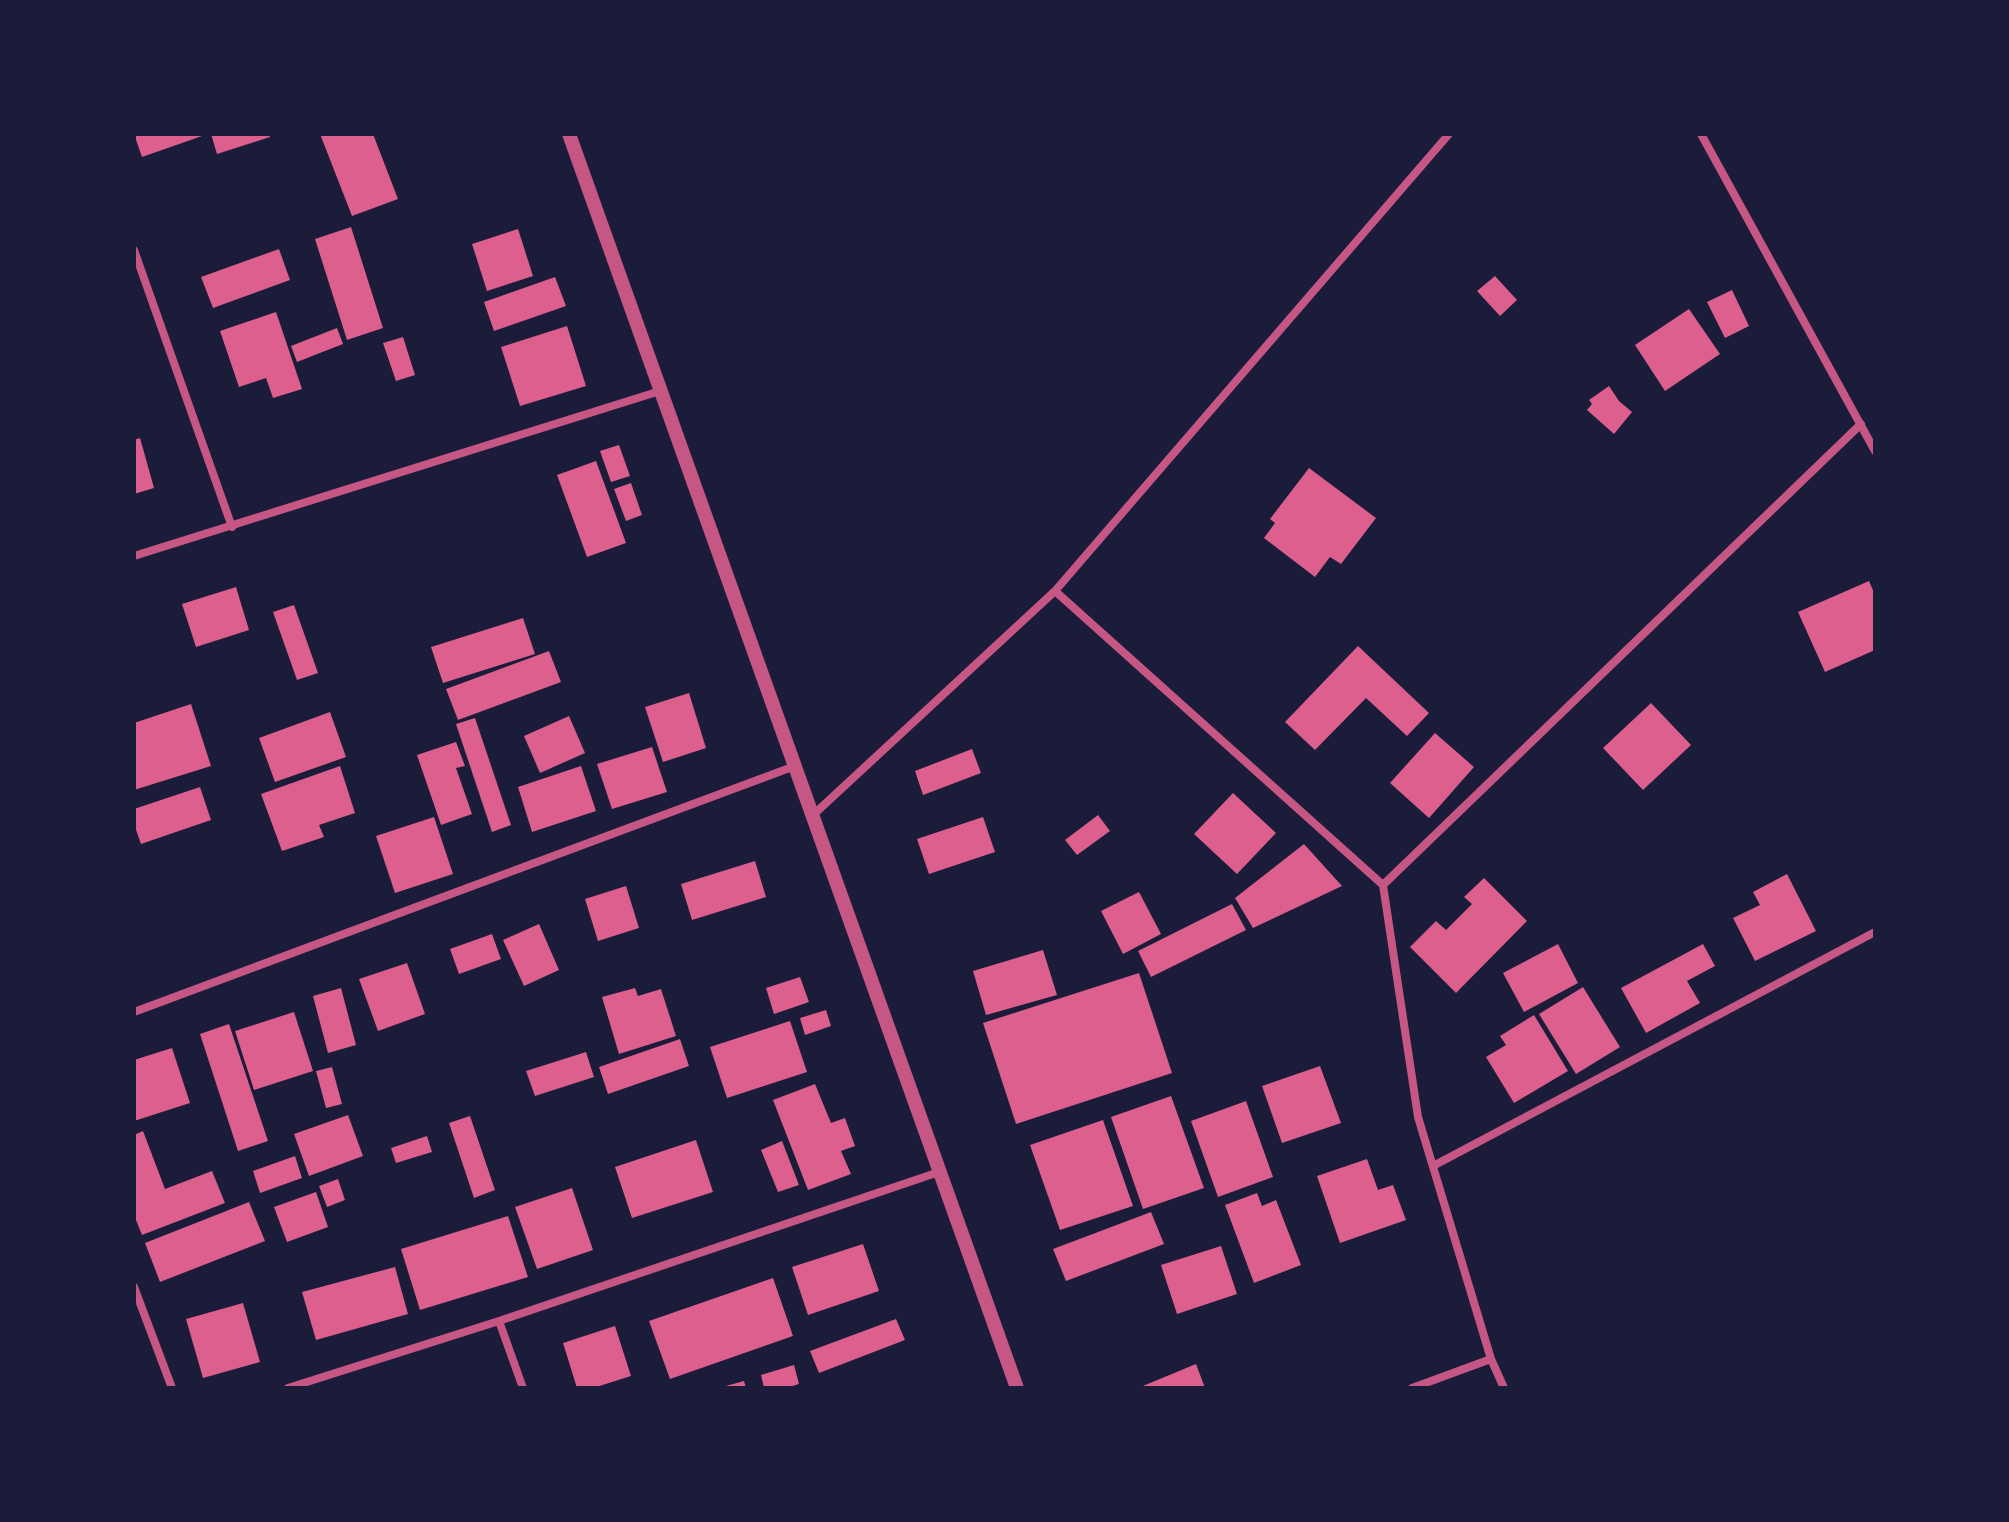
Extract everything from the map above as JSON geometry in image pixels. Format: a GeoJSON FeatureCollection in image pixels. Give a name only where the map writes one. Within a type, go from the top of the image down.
{"type":"FeatureCollection","features":[{"type":"Feature","properties":{"kind":"street"},"geometry":{"type":"LineString","coordinates":[[569,134],[1017,1388]]}},
{"type":"Feature","properties":{"kind":"street"},"geometry":{"type":"LineString","coordinates":[[812,816],[1055,591],[1449,134]]}},
{"type":"Feature","properties":{"kind":"street"},"geometry":{"type":"LineString","coordinates":[[1701,134],[1875,451]]}},
{"type":"Feature","properties":{"kind":"street"},"geometry":{"type":"LineString","coordinates":[[134,250],[232,527]]}},
{"type":"Feature","properties":{"kind":"street"},"geometry":{"type":"LineString","coordinates":[[134,556],[660,391]]}},
{"type":"Feature","properties":{"kind":"street"},"geometry":{"type":"LineString","coordinates":[[1383,885],[1861,424]]}},
{"type":"Feature","properties":{"kind":"street"},"geometry":{"type":"LineString","coordinates":[[1055,591],[1383,885],[1418,1117],[1491,1359],[1504,1388]]}},
{"type":"Feature","properties":{"kind":"street"},"geometry":{"type":"LineString","coordinates":[[134,1012],[795,766]]}},
{"type":"Feature","properties":{"kind":"street"},"geometry":{"type":"LineString","coordinates":[[1433,1166],[1875,932]]}},
{"type":"Feature","properties":{"kind":"street"},"geometry":{"type":"LineString","coordinates":[[288,1388],[499,1321],[939,1172]]}},
{"type":"Feature","properties":{"kind":"street"},"geometry":{"type":"LineString","coordinates":[[134,1287],[172,1388]]}},
{"type":"Feature","properties":{"kind":"street"},"geometry":{"type":"LineString","coordinates":[[499,1321],[523,1388]]}},
{"type":"Feature","properties":{"kind":"street"},"geometry":{"type":"LineString","coordinates":[[1412,1388],[1491,1359]]}},
{"type":"Feature","properties":{"kind":"building"},"geometry":{"type":"Polygon","coordinates":[[[134,134],[201,134],[202,136],[142,157],[134,134]]]}},
{"type":"Feature","properties":{"kind":"building"},"geometry":{"type":"Polygon","coordinates":[[[211,134],[269,134],[270,137],[217,154],[211,134]]]}},
{"type":"Feature","properties":{"kind":"building"},"geometry":{"type":"Polygon","coordinates":[[[320,134],[373,134],[398,199],[352,216],[320,134]]]}},
{"type":"Feature","properties":{"kind":"building"},"geometry":{"type":"Polygon","coordinates":[[[351,227],[383,328],[347,340],[315,239],[351,227]]]}},
{"type":"Feature","properties":{"kind":"building"},"geometry":{"type":"Polygon","coordinates":[[[518,229],[533,276],[487,291],[472,244],[518,229]]]}},
{"type":"Feature","properties":{"kind":"building"},"geometry":{"type":"Polygon","coordinates":[[[279,249],[290,280],[213,308],[201,277],[279,249]]]}},
{"type":"Feature","properties":{"kind":"building"},"geometry":{"type":"Polygon","coordinates":[[[1495,276],[1517,300],[1500,316],[1477,291],[1495,276]]]}},
{"type":"Feature","properties":{"kind":"building"},"geometry":{"type":"Polygon","coordinates":[[[555,277],[566,306],[494,331],[484,302],[555,277]]]}},
{"type":"Feature","properties":{"kind":"building"},"geometry":{"type":"Polygon","coordinates":[[[1732,290],[1749,326],[1725,338],[1707,302],[1732,290]]]}},
{"type":"Feature","properties":{"kind":"building"},"geometry":{"type":"Polygon","coordinates":[[[1689,309],[1720,354],[1665,391],[1635,345],[1689,309]]]}},
{"type":"Feature","properties":{"kind":"building"},"geometry":{"type":"Polygon","coordinates":[[[276,312],[302,389],[273,398],[266,378],[239,387],[220,331],[276,312]]]}},
{"type":"Feature","properties":{"kind":"building"},"geometry":{"type":"Polygon","coordinates":[[[567,326],[586,386],[520,406],[501,347],[567,326]]]}},
{"type":"Feature","properties":{"kind":"building"},"geometry":{"type":"Polygon","coordinates":[[[337,328],[343,344],[297,362],[291,346],[337,328]]]}},
{"type":"Feature","properties":{"kind":"building"},"geometry":{"type":"Polygon","coordinates":[[[403,337],[415,375],[396,381],[383,343],[403,337]]]}},
{"type":"Feature","properties":{"kind":"building"},"geometry":{"type":"Polygon","coordinates":[[[1609,386],[1619,401],[1632,412],[1614,434],[1587,410],[1592,404],[1589,400],[1609,386]]]}},
{"type":"Feature","properties":{"kind":"building"},"geometry":{"type":"Polygon","coordinates":[[[140,438],[154,488],[134,494],[134,440],[140,438]]]}},
{"type":"Feature","properties":{"kind":"building"},"geometry":{"type":"Polygon","coordinates":[[[619,445],[630,476],[611,482],[600,451],[619,445]]]}},
{"type":"Feature","properties":{"kind":"building"},"geometry":{"type":"Polygon","coordinates":[[[596,461],[626,543],[587,557],[557,475],[596,461]]]}},
{"type":"Feature","properties":{"kind":"building"},"geometry":{"type":"Polygon","coordinates":[[[1309,468],[1376,518],[1341,564],[1330,557],[1315,577],[1264,538],[1275,523],[1270,519],[1309,468]]]}},
{"type":"Feature","properties":{"kind":"building"},"geometry":{"type":"Polygon","coordinates":[[[631,483],[642,515],[626,521],[614,489],[631,483]]]}},
{"type":"Feature","properties":{"kind":"building"},"geometry":{"type":"Polygon","coordinates":[[[1869,581],[1875,595],[1875,650],[1825,672],[1798,612],[1869,581]]]}},
{"type":"Feature","properties":{"kind":"building"},"geometry":{"type":"Polygon","coordinates":[[[236,587],[249,630],[196,647],[182,604],[236,587]]]}},
{"type":"Feature","properties":{"kind":"building"},"geometry":{"type":"Polygon","coordinates":[[[294,605],[318,673],[297,680],[273,612],[294,605]]]}},
{"type":"Feature","properties":{"kind":"building"},"geometry":{"type":"Polygon","coordinates":[[[523,618],[535,654],[443,683],[431,647],[523,618]]]}},
{"type":"Feature","properties":{"kind":"building"},"geometry":{"type":"Polygon","coordinates":[[[1358,646],[1429,713],[1407,736],[1366,698],[1315,750],[1285,722],[1358,646]]]}},
{"type":"Feature","properties":{"kind":"building"},"geometry":{"type":"Polygon","coordinates":[[[549,651],[561,682],[458,720],[446,689],[549,651]]]}},
{"type":"Feature","properties":{"kind":"building"},"geometry":{"type":"Polygon","coordinates":[[[689,693],[706,748],[663,762],[645,707],[689,693]]]}},
{"type":"Feature","properties":{"kind":"building"},"geometry":{"type":"Polygon","coordinates":[[[1651,703],[1691,745],[1643,790],[1603,748],[1651,703]]]}},
{"type":"Feature","properties":{"kind":"building"},"geometry":{"type":"Polygon","coordinates":[[[191,704],[211,766],[134,790],[134,723],[191,704]]]}},
{"type":"Feature","properties":{"kind":"building"},"geometry":{"type":"Polygon","coordinates":[[[330,712],[346,757],[275,782],[259,738],[330,712]]]}},
{"type":"Feature","properties":{"kind":"building"},"geometry":{"type":"Polygon","coordinates":[[[569,716],[585,753],[540,773],[524,736],[569,716]]]}},
{"type":"Feature","properties":{"kind":"building"},"geometry":{"type":"Polygon","coordinates":[[[475,718],[511,825],[492,832],[456,724],[475,718]]]}},
{"type":"Feature","properties":{"kind":"building"},"geometry":{"type":"Polygon","coordinates":[[[1435,733],[1474,767],[1429,818],[1390,783],[1435,733]]]}},
{"type":"Feature","properties":{"kind":"building"},"geometry":{"type":"Polygon","coordinates":[[[456,742],[465,766],[456,768],[472,814],[441,825],[417,755],[456,742]]]}},
{"type":"Feature","properties":{"kind":"building"},"geometry":{"type":"Polygon","coordinates":[[[652,747],[667,792],[612,809],[597,764],[652,747]]]}},
{"type":"Feature","properties":{"kind":"building"},"geometry":{"type":"Polygon","coordinates":[[[972,749],[981,773],[923,795],[915,771],[972,749]]]}},
{"type":"Feature","properties":{"kind":"building"},"geometry":{"type":"Polygon","coordinates":[[[340,766],[355,813],[319,825],[324,837],[282,851],[261,794],[340,766]]]}},
{"type":"Feature","properties":{"kind":"building"},"geometry":{"type":"Polygon","coordinates":[[[581,766],[596,811],[532,832],[518,787],[581,766]]]}},
{"type":"Feature","properties":{"kind":"building"},"geometry":{"type":"Polygon","coordinates":[[[200,787],[211,820],[141,844],[134,824],[134,809],[200,787]]]}},
{"type":"Feature","properties":{"kind":"building"},"geometry":{"type":"Polygon","coordinates":[[[1233,793],[1276,833],[1237,874],[1194,834],[1233,793]]]}},
{"type":"Feature","properties":{"kind":"building"},"geometry":{"type":"Polygon","coordinates":[[[1098,815],[1110,831],[1077,855],[1065,840],[1098,815]]]}},
{"type":"Feature","properties":{"kind":"building"},"geometry":{"type":"Polygon","coordinates":[[[434,817],[453,874],[395,893],[376,836],[434,817]]]}},
{"type":"Feature","properties":{"kind":"building"},"geometry":{"type":"Polygon","coordinates":[[[983,817],[995,852],[929,874],[917,839],[983,817]]]}},
{"type":"Feature","properties":{"kind":"building"},"geometry":{"type":"Polygon","coordinates":[[[1304,844],[1342,886],[1253,928],[1235,898],[1304,844]]]}},
{"type":"Feature","properties":{"kind":"building"},"geometry":{"type":"Polygon","coordinates":[[[755,861],[766,897],[692,920],[681,884],[755,861]]]}},
{"type":"Feature","properties":{"kind":"building"},"geometry":{"type":"Polygon","coordinates":[[[1787,874],[1816,931],[1755,961],[1733,918],[1760,905],[1753,892],[1787,874]]]}},
{"type":"Feature","properties":{"kind":"building"},"geometry":{"type":"Polygon","coordinates":[[[1484,878],[1527,921],[1456,993],[1410,947],[1436,921],[1446,930],[1472,904],[1464,897],[1484,878]]]}},
{"type":"Feature","properties":{"kind":"building"},"geometry":{"type":"Polygon","coordinates":[[[626,886],[639,928],[598,941],[585,899],[626,886]]]}},
{"type":"Feature","properties":{"kind":"building"},"geometry":{"type":"Polygon","coordinates":[[[1139,892],[1161,934],[1123,954],[1101,911],[1139,892]]]}},
{"type":"Feature","properties":{"kind":"building"},"geometry":{"type":"Polygon","coordinates":[[[1232,904],[1246,930],[1151,977],[1138,951],[1232,904]]]}},
{"type":"Feature","properties":{"kind":"building"},"geometry":{"type":"Polygon","coordinates":[[[539,924],[559,970],[524,986],[503,940],[539,924]]]}},
{"type":"Feature","properties":{"kind":"building"},"geometry":{"type":"Polygon","coordinates":[[[492,934],[501,959],[459,974],[450,949],[492,934]]]}},
{"type":"Feature","properties":{"kind":"building"},"geometry":{"type":"Polygon","coordinates":[[[1558,944],[1578,983],[1524,1012],[1503,973],[1558,944]]]}},
{"type":"Feature","properties":{"kind":"building"},"geometry":{"type":"Polygon","coordinates":[[[1703,944],[1715,966],[1687,981],[1700,1003],[1646,1033],[1621,988],[1703,944]]]}},
{"type":"Feature","properties":{"kind":"building"},"geometry":{"type":"Polygon","coordinates":[[[1043,950],[1057,995],[986,1015],[973,971],[1043,950]]]}},
{"type":"Feature","properties":{"kind":"building"},"geometry":{"type":"Polygon","coordinates":[[[407,963],[425,1014],[378,1031],[359,979],[407,963]]]}},
{"type":"Feature","properties":{"kind":"building"},"geometry":{"type":"Polygon","coordinates":[[[1139,973],[1172,1073],[1016,1124],[983,1023],[1139,973]]]}},
{"type":"Feature","properties":{"kind":"building"},"geometry":{"type":"Polygon","coordinates":[[[800,977],[809,1002],[774,1014],[766,988],[800,977]]]}},
{"type":"Feature","properties":{"kind":"building"},"geometry":{"type":"Polygon","coordinates":[[[1583,987],[1620,1047],[1576,1074],[1539,1014],[1583,987]]]}},
{"type":"Feature","properties":{"kind":"building"},"geometry":{"type":"Polygon","coordinates":[[[341,988],[356,1045],[328,1053],[313,996],[341,988]]]}},
{"type":"Feature","properties":{"kind":"building"},"geometry":{"type":"Polygon","coordinates":[[[635,988],[638,996],[661,989],[676,1036],[619,1054],[602,997],[635,988]]]}},
{"type":"Feature","properties":{"kind":"building"},"geometry":{"type":"Polygon","coordinates":[[[826,1010],[831,1026],[805,1035],[800,1018],[826,1010]]]}},
{"type":"Feature","properties":{"kind":"building"},"geometry":{"type":"Polygon","coordinates":[[[294,1012],[313,1071],[254,1090],[235,1031],[294,1012]]]}},
{"type":"Feature","properties":{"kind":"building"},"geometry":{"type":"Polygon","coordinates":[[[1534,1015],[1568,1071],[1514,1103],[1486,1057],[1506,1045],[1500,1036],[1534,1015]]]}},
{"type":"Feature","properties":{"kind":"building"},"geometry":{"type":"Polygon","coordinates":[[[790,1021],[807,1072],[727,1098],[710,1047],[790,1021]]]}},
{"type":"Feature","properties":{"kind":"building"},"geometry":{"type":"Polygon","coordinates":[[[229,1024],[268,1141],[238,1151],[200,1034],[229,1024]]]}},
{"type":"Feature","properties":{"kind":"building"},"geometry":{"type":"Polygon","coordinates":[[[680,1039],[689,1066],[608,1094],[599,1067],[680,1039]]]}},
{"type":"Feature","properties":{"kind":"building"},"geometry":{"type":"Polygon","coordinates":[[[172,1048],[190,1103],[134,1121],[134,1060],[172,1048]]]}},
{"type":"Feature","properties":{"kind":"building"},"geometry":{"type":"Polygon","coordinates":[[[586,1052],[594,1077],[535,1096],[526,1071],[586,1052]]]}},
{"type":"Feature","properties":{"kind":"building"},"geometry":{"type":"Polygon","coordinates":[[[1320,1066],[1341,1123],[1282,1143],[1262,1086],[1320,1066]]]}},
{"type":"Feature","properties":{"kind":"building"},"geometry":{"type":"Polygon","coordinates":[[[332,1067],[342,1104],[326,1108],[316,1071],[332,1067]]]}},
{"type":"Feature","properties":{"kind":"building"},"geometry":{"type":"Polygon","coordinates":[[[815,1084],[831,1123],[845,1118],[855,1146],[841,1151],[851,1174],[808,1190],[773,1100],[815,1084]]]}},
{"type":"Feature","properties":{"kind":"building"},"geometry":{"type":"Polygon","coordinates":[[[1171,1096],[1204,1188],[1143,1209],[1111,1117],[1171,1096]]]}},
{"type":"Feature","properties":{"kind":"building"},"geometry":{"type":"Polygon","coordinates":[[[1246,1101],[1273,1177],[1218,1197],[1191,1121],[1246,1101]]]}},
{"type":"Feature","properties":{"kind":"building"},"geometry":{"type":"Polygon","coordinates":[[[348,1115],[363,1156],[309,1176],[294,1134],[348,1115]]]}},
{"type":"Feature","properties":{"kind":"building"},"geometry":{"type":"Polygon","coordinates":[[[470,1116],[495,1190],[474,1198],[449,1123],[470,1116]]]}},
{"type":"Feature","properties":{"kind":"building"},"geometry":{"type":"Polygon","coordinates":[[[1103,1120],[1133,1206],[1060,1230],[1030,1145],[1103,1120]]]}},
{"type":"Feature","properties":{"kind":"building"},"geometry":{"type":"Polygon","coordinates":[[[143,1131],[165,1189],[212,1171],[225,1203],[142,1235],[134,1215],[134,1135],[143,1131]]]}},
{"type":"Feature","properties":{"kind":"building"},"geometry":{"type":"Polygon","coordinates":[[[427,1136],[432,1152],[396,1163],[391,1148],[427,1136]]]}},
{"type":"Feature","properties":{"kind":"building"},"geometry":{"type":"Polygon","coordinates":[[[696,1140],[713,1192],[632,1218],[615,1167],[696,1140]]]}},
{"type":"Feature","properties":{"kind":"building"},"geometry":{"type":"Polygon","coordinates":[[[782,1141],[799,1185],[778,1192],[761,1150],[782,1141]]]}},
{"type":"Feature","properties":{"kind":"building"},"geometry":{"type":"Polygon","coordinates":[[[295,1156],[302,1178],[260,1193],[253,1171],[295,1156]]]}},
{"type":"Feature","properties":{"kind":"building"},"geometry":{"type":"Polygon","coordinates":[[[1367,1159],[1378,1190],[1393,1185],[1406,1220],[1340,1243],[1317,1176],[1367,1159]]]}},
{"type":"Feature","properties":{"kind":"building"},"geometry":{"type":"Polygon","coordinates":[[[338,1179],[345,1200],[327,1207],[319,1186],[338,1179]]]}},
{"type":"Feature","properties":{"kind":"building"},"geometry":{"type":"Polygon","coordinates":[[[572,1188],[593,1250],[537,1269],[515,1207],[572,1188]]]}},
{"type":"Feature","properties":{"kind":"building"},"geometry":{"type":"Polygon","coordinates":[[[316,1192],[328,1227],[287,1242],[274,1207],[316,1192]]]}},
{"type":"Feature","properties":{"kind":"building"},"geometry":{"type":"Polygon","coordinates":[[[1257,1193],[1262,1206],[1276,1200],[1301,1265],[1254,1283],[1225,1205],[1257,1193]]]}},
{"type":"Feature","properties":{"kind":"building"},"geometry":{"type":"Polygon","coordinates":[[[249,1202],[265,1241],[160,1282],[145,1243],[249,1202]]]}},
{"type":"Feature","properties":{"kind":"building"},"geometry":{"type":"Polygon","coordinates":[[[1151,1212],[1164,1244],[1066,1281],[1053,1249],[1151,1212]]]}},
{"type":"Feature","properties":{"kind":"building"},"geometry":{"type":"Polygon","coordinates":[[[508,1216],[528,1277],[420,1310],[401,1249],[508,1216]]]}},
{"type":"Feature","properties":{"kind":"building"},"geometry":{"type":"Polygon","coordinates":[[[863,1244],[879,1291],[808,1315],[792,1267],[863,1244]]]}},
{"type":"Feature","properties":{"kind":"building"},"geometry":{"type":"Polygon","coordinates":[[[1221,1246],[1237,1294],[1177,1314],[1161,1265],[1221,1246]]]}},
{"type":"Feature","properties":{"kind":"building"},"geometry":{"type":"Polygon","coordinates":[[[395,1267],[408,1314],[316,1340],[302,1292],[395,1267]]]}},
{"type":"Feature","properties":{"kind":"building"},"geometry":{"type":"Polygon","coordinates":[[[773,1278],[793,1336],[670,1379],[649,1321],[773,1278]]]}},
{"type":"Feature","properties":{"kind":"building"},"geometry":{"type":"Polygon","coordinates":[[[243,1303],[260,1362],[203,1378],[186,1319],[243,1303]]]}},
{"type":"Feature","properties":{"kind":"building"},"geometry":{"type":"Polygon","coordinates":[[[896,1319],[905,1340],[819,1373],[810,1351],[896,1319]]]}},
{"type":"Feature","properties":{"kind":"building"},"geometry":{"type":"Polygon","coordinates":[[[615,1326],[631,1376],[593,1388],[577,1388],[563,1343],[615,1326]]]}},
{"type":"Feature","properties":{"kind":"building"},"geometry":{"type":"Polygon","coordinates":[[[1196,1364],[1205,1388],[1138,1388],[1196,1364]]]}},
{"type":"Feature","properties":{"kind":"building"},"geometry":{"type":"Polygon","coordinates":[[[794,1365],[799,1384],[786,1388],[764,1388],[761,1375],[794,1365]]]}},
{"type":"Feature","properties":{"kind":"building"},"geometry":{"type":"Polygon","coordinates":[[[744,1381],[746,1388],[722,1388],[722,1387],[744,1381]]]}}]}
